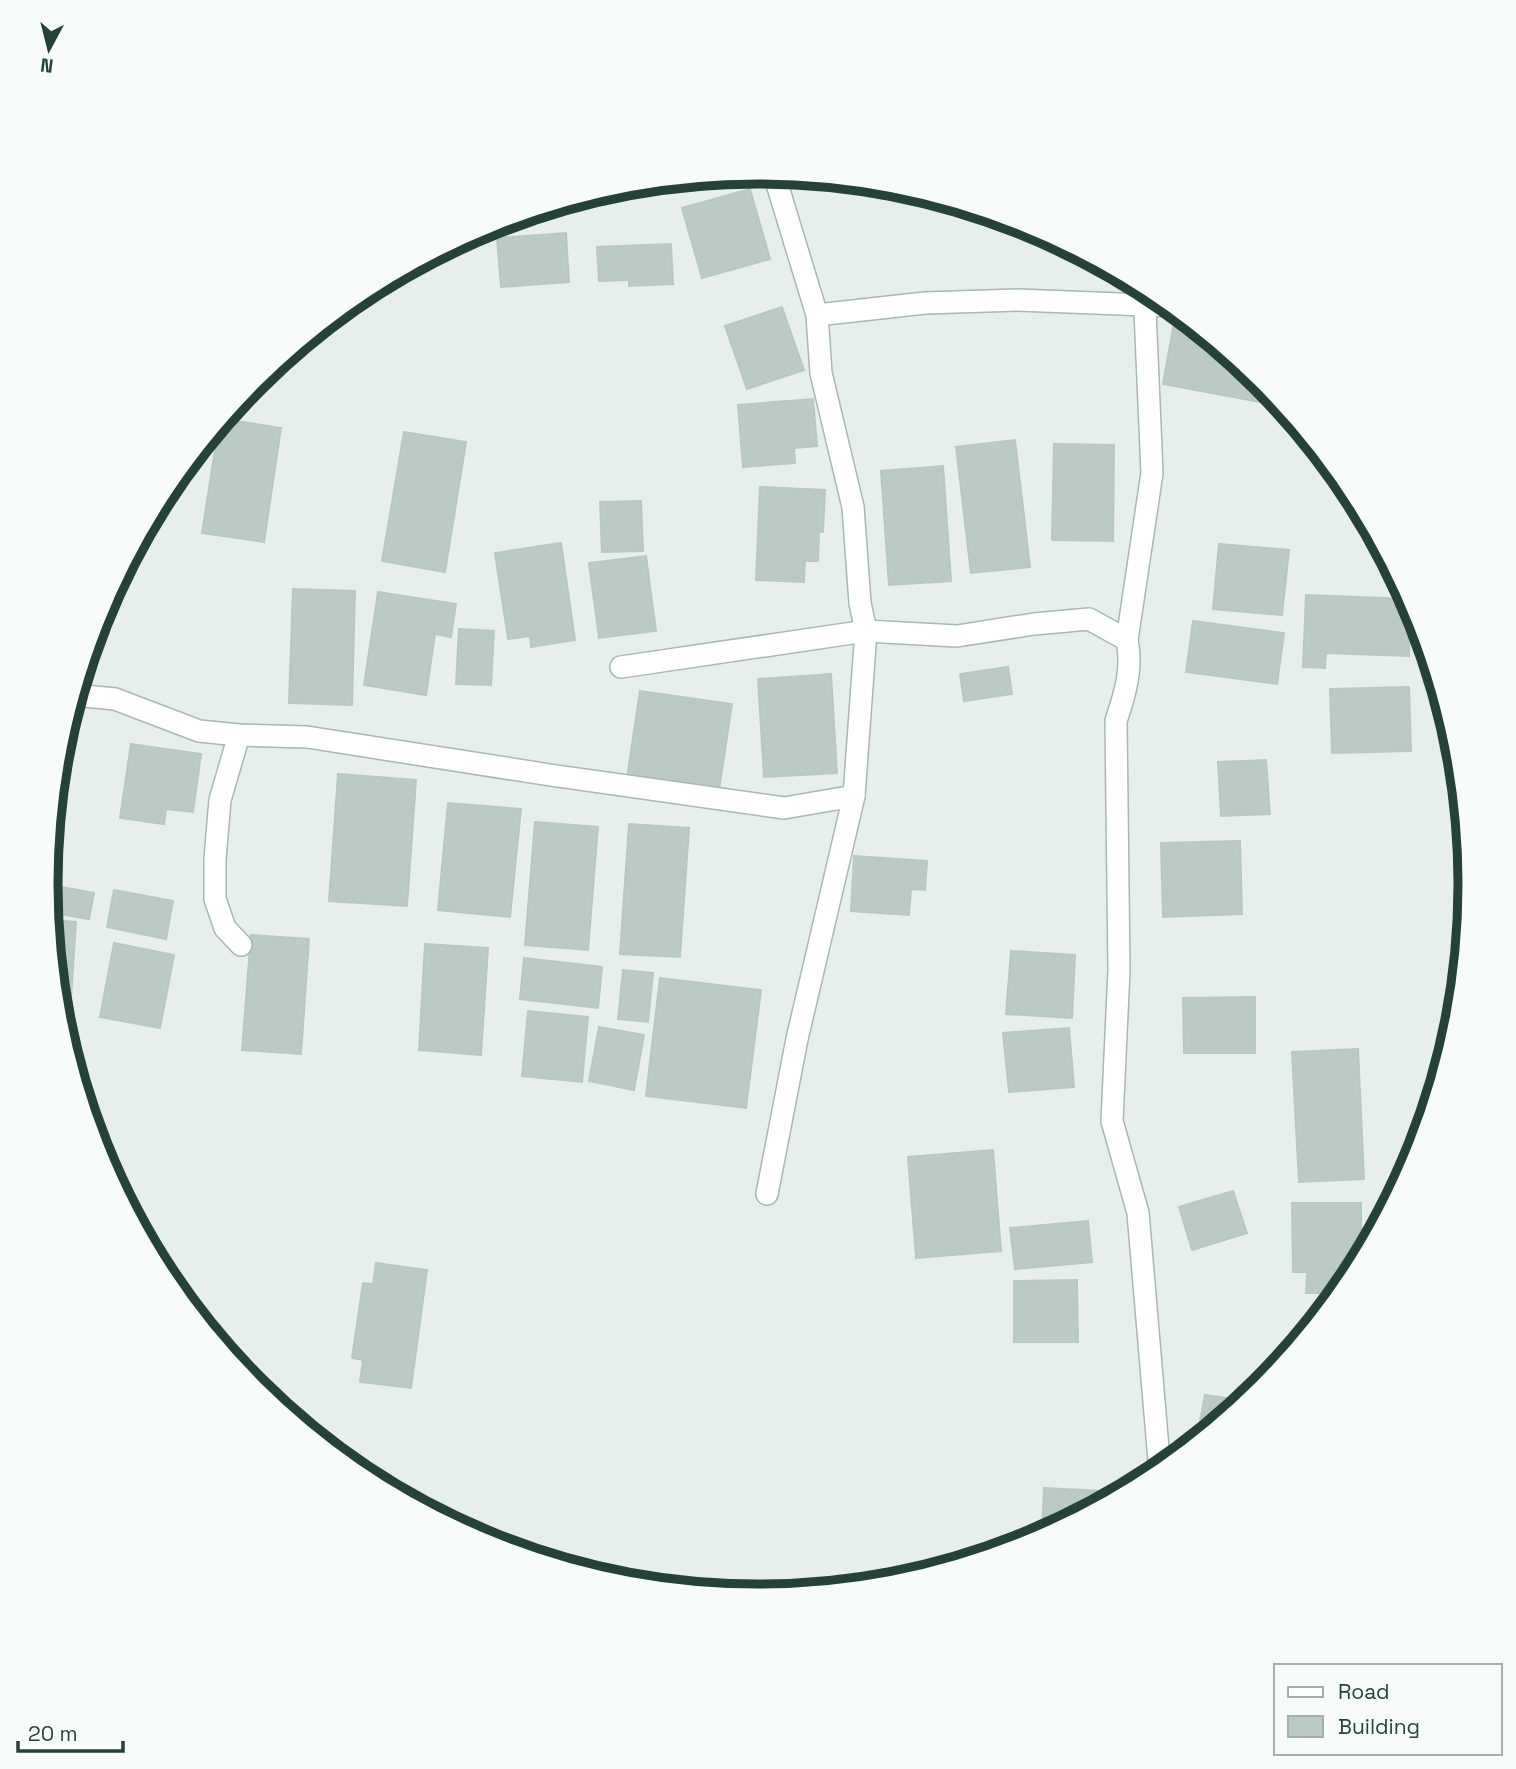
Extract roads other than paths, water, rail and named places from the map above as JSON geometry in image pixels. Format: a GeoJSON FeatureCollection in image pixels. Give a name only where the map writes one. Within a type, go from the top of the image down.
{"type":"FeatureCollection","features":[{"type":"Feature","properties":{"kind":"street"},"geometry":{"type":"LineString","coordinates":[[767,1194],[797,1040],[854,796],[866,631],[860,603],[853,507],[821,373],[817,315],[777,185]]}},
{"type":"Feature","properties":{"kind":"street"},"geometry":{"type":"LineString","coordinates":[[817,315],[925,303],[1139,297]]}},
{"type":"Feature","properties":{"kind":"street"},"geometry":{"type":"LineString","coordinates":[[1144,300],[1152,473],[1127,640],[1130,655],[1127,688],[1116,721],[1119,970],[1112,1121],[1138,1213],[1159,1458]]}},
{"type":"Feature","properties":{"kind":"street"},"geometry":{"type":"LineString","coordinates":[[621,667],[866,631],[957,636],[1089,619],[1127,640]]}},
{"type":"Feature","properties":{"kind":"street"},"geometry":{"type":"LineString","coordinates":[[84,696],[115,699],[199,731],[239,736],[307,737],[784,808],[854,796]]}},
{"type":"Feature","properties":{"kind":"street"},"geometry":{"type":"LineString","coordinates":[[239,736],[220,800],[215,899],[225,928],[241,946]]}}]}
